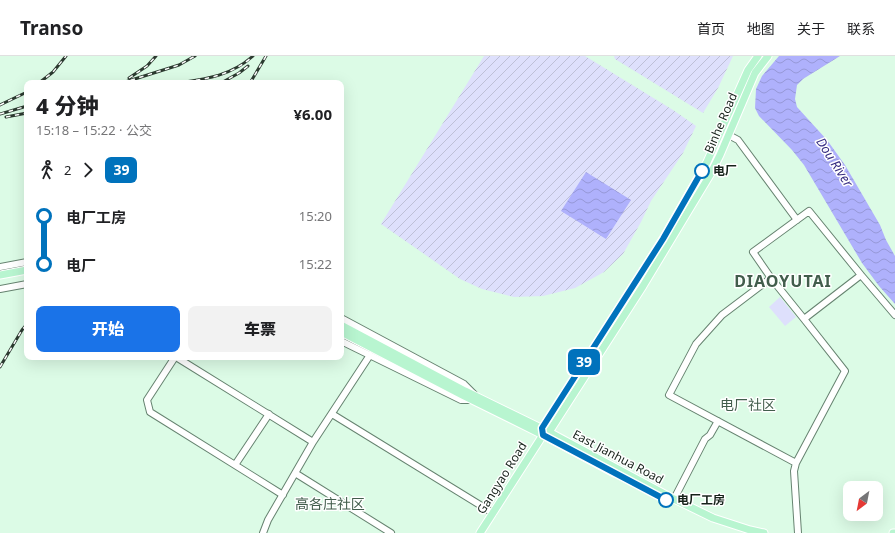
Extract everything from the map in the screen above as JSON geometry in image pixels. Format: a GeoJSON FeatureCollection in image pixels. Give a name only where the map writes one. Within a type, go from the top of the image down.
{"type":"FeatureCollection","features":[{"type":"Feature","properties":{"kind":"main road","name":"Binhe Road"},"geometry":{"type":"LineString","coordinates":[[545,432],[663,239],[707,162],[748,70],[758,56]]}},
{"type":"Feature","properties":{"kind":"main road","name":"Binhe Road"},"geometry":{"type":"LineString","coordinates":[[545,432],[670,243],[720,156],[755,73],[768,56]]}},
{"type":"Feature","properties":{"kind":"main road"},"geometry":{"type":"LineString","coordinates":[[0,270],[24,266]]}},
{"type":"Feature","properties":{"kind":"main road"},"geometry":{"type":"LineString","coordinates":[[0,275],[24,271]]}},
{"type":"Feature","properties":{"kind":"main road"},"geometry":{"type":"LineString","coordinates":[[344,327],[464,393]]}},
{"type":"Feature","properties":{"kind":"main road"},"geometry":{"type":"LineString","coordinates":[[344,333],[464,393]]}},
{"type":"Feature","properties":{"kind":"main road","name":"East Jianhua Road"},"geometry":{"type":"LineString","coordinates":[[464,393],[545,432],[712,518],[764,533]]}},
{"type":"Feature","properties":{"kind":"main road","name":"East Jianhua Road"},"geometry":{"type":"LineString","coordinates":[[545,432],[692,513],[743,533]]}},
{"type":"Feature","properties":{"kind":"main road","name":"Gangyao Road"},"geometry":{"type":"LineString","coordinates":[[480,533],[545,432]]}},
{"type":"Feature","properties":{"kind":"street"},"geometry":{"type":"LineString","coordinates":[[721,131],[738,140],[797,220]]}},
{"type":"Feature","properties":{"kind":"street"},"geometry":{"type":"LineString","coordinates":[[798,533],[794,471],[796,463],[845,371],[771,278],[753,252],[809,211],[861,276],[895,314]]}},
{"type":"Feature","properties":{"kind":"street"},"geometry":{"type":"LineString","coordinates":[[0,267],[24,263]]}},
{"type":"Feature","properties":{"kind":"street"},"geometry":{"type":"LineString","coordinates":[[804,319],[861,276]]}},
{"type":"Feature","properties":{"kind":"street"},"geometry":{"type":"LineString","coordinates":[[771,278],[722,315],[696,344],[669,395],[796,463]]}},
{"type":"Feature","properties":{"kind":"street"},"geometry":{"type":"LineString","coordinates":[[0,289],[24,285]]}},
{"type":"Feature","properties":{"kind":"street"},"geometry":{"type":"LineString","coordinates":[[344,320],[464,384],[475,398]]}},
{"type":"Feature","properties":{"kind":"street"},"geometry":{"type":"LineString","coordinates":[[344,342],[461,400],[475,398]]}},
{"type":"Feature","properties":{"kind":"street"},"geometry":{"type":"LineString","coordinates":[[263,533],[268,520],[295,473],[370,355]]}},
{"type":"Feature","properties":{"kind":"street"},"geometry":{"type":"LineString","coordinates":[[173,360],[147,400],[150,412],[283,495]]}},
{"type":"Feature","properties":{"kind":"street"},"geometry":{"type":"LineString","coordinates":[[180,360],[314,442]]}},
{"type":"Feature","properties":{"kind":"street"},"geometry":{"type":"LineString","coordinates":[[235,465],[269,414]]}},
{"type":"Feature","properties":{"kind":"street"},"geometry":{"type":"LineString","coordinates":[[332,414],[493,513]]}},
{"type":"Feature","properties":{"kind":"street"},"geometry":{"type":"LineString","coordinates":[[674,499],[705,439],[710,435],[718,421]]}},
{"type":"Feature","properties":{"kind":"street"},"geometry":{"type":"LineString","coordinates":[[295,473],[391,533]]}},
{"type":"Feature","properties":{"kind":"shaded area"},"geometry":{"type":"Polygon","coordinates":[[[484,56],[585,56],[673,110],[696,126],[683,153],[651,201],[623,254],[604,272],[575,288],[543,296],[514,297],[482,289],[460,279],[381,224],[484,56]]]}},
{"type":"Feature","properties":{"kind":"shaded area"},"geometry":{"type":"Polygon","coordinates":[[[614,56],[733,56],[718,88],[703,113],[615,59],[614,56]]]}},
{"type":"Feature","properties":{"kind":"shaded area"},"geometry":{"type":"Polygon","coordinates":[[[780,297],[796,317],[785,326],[769,307],[780,297]]]}},
{"type":"Feature","properties":{"kind":"water","name":"Dou River"},"geometry":{"type":"Polygon","coordinates":[[[779,56],[840,56],[803,79],[797,85],[795,99],[797,107],[827,140],[845,165],[880,225],[895,256],[895,304],[862,263],[804,165],[792,150],[759,116],[755,108],[756,89],[762,76],[779,56]]]}},
{"type":"Feature","properties":{"kind":"water"},"geometry":{"type":"Polygon","coordinates":[[[586,172],[631,200],[606,239],[561,211],[586,172]]]}},
{"type":"Feature","properties":{"kind":"railway"},"geometry":{"type":"LineString","coordinates":[[43,80],[53,72],[66,56]]}},
{"type":"Feature","properties":{"kind":"railway"},"geometry":{"type":"LineString","coordinates":[[129,78],[147,66],[156,56]]}},
{"type":"Feature","properties":{"kind":"railway"},"geometry":{"type":"LineString","coordinates":[[132,80],[179,65],[195,56]]}},
{"type":"Feature","properties":{"kind":"railway"},"geometry":{"type":"LineString","coordinates":[[198,80],[218,76],[245,63],[253,56]]}},
{"type":"Feature","properties":{"kind":"railway"},"geometry":{"type":"LineString","coordinates":[[252,80],[266,56]]}},
{"type":"Feature","properties":{"kind":"railway"},"geometry":{"type":"LineString","coordinates":[[226,80],[248,66]]}},
{"type":"Feature","properties":{"kind":"railway"},"geometry":{"type":"LineString","coordinates":[[0,105],[24,93]]}},
{"type":"Feature","properties":{"kind":"railway"},"geometry":{"type":"LineString","coordinates":[[0,114],[24,107]]}},
{"type":"Feature","properties":{"kind":"railway"},"geometry":{"type":"LineString","coordinates":[[6,117],[24,114]]}},
{"type":"Feature","properties":{"kind":"railway"},"geometry":{"type":"LineString","coordinates":[[0,367],[24,328]]}},
{"type":"Feature","properties":{"kind":"bus line","name":"39"},"geometry":{"type":"LineString","coordinates":[[666,500],[543,435],[542,428],[663,239],[702,171]]}},
{"type":"Feature","properties":{"kind":"place","name":"电厂"},"geometry":{"type":"Point","coordinates":[702,171]}},
{"type":"Feature","properties":{"kind":"place","name":"电厂工房"},"geometry":{"type":"Point","coordinates":[666,500]}},
{"type":"Feature","properties":{"kind":"district","name":"DIAOYUTAI"},"geometry":{"type":"Point","coordinates":[783,281]}},
{"type":"Feature","properties":{"kind":"district","name":"电厂社区"},"geometry":{"type":"Point","coordinates":[748,405]}},
{"type":"Feature","properties":{"kind":"district","name":"高各庄社区"},"geometry":{"type":"Point","coordinates":[330,504]}}]}
